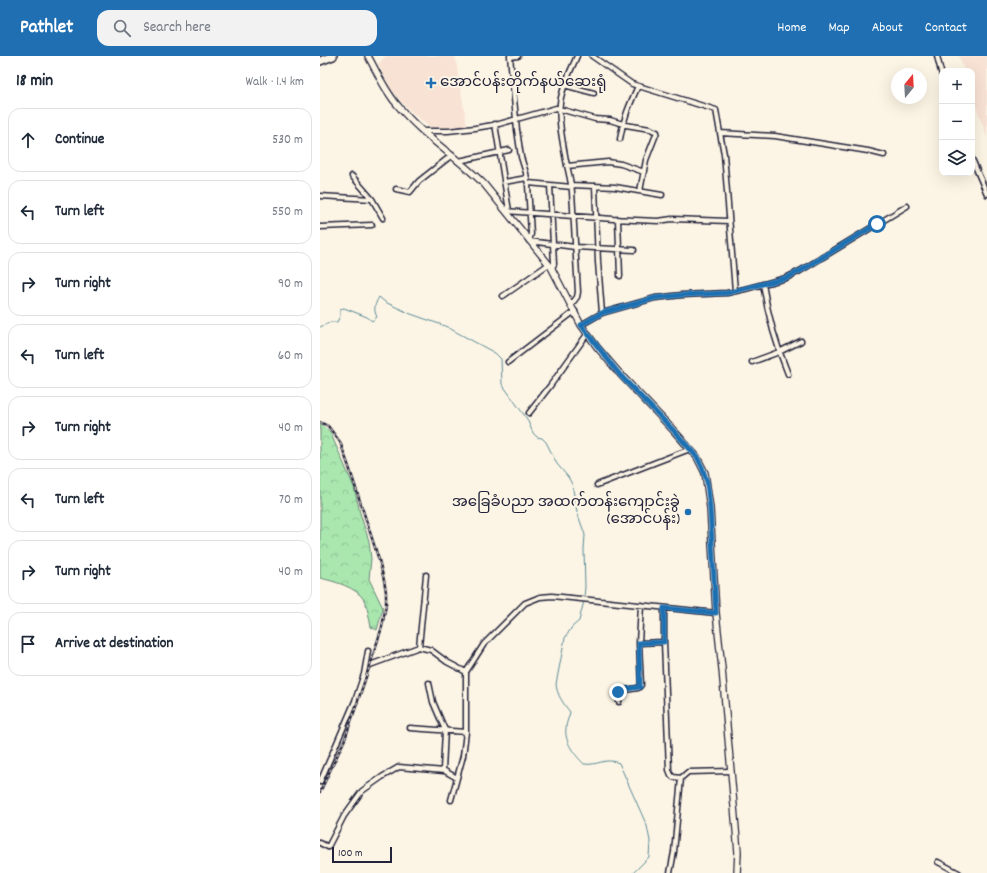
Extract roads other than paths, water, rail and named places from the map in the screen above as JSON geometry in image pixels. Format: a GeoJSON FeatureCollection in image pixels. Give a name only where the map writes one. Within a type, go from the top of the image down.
{"type":"FeatureCollection","features":[{"type":"Feature","properties":{"kind":"highway"},"geometry":{"type":"LineString","coordinates":[[320,61],[333,56]]}},
{"type":"Feature","properties":{"kind":"main road"},"geometry":{"type":"LineString","coordinates":[[368,56],[386,90],[399,108],[422,131],[472,172],[508,211],[529,241],[551,266],[581,325],[620,375],[690,449],[702,467],[707,482],[710,508],[716,613],[738,852],[737,873]]}},
{"type":"Feature","properties":{"kind":"street"},"geometry":{"type":"LineString","coordinates":[[518,56],[510,56],[521,158],[528,183],[531,234],[529,241],[575,247],[634,250]]}},
{"type":"Feature","properties":{"kind":"street"},"geometry":{"type":"LineString","coordinates":[[572,305],[577,298],[578,292],[572,186],[565,156],[559,108],[564,85],[577,56]]}},
{"type":"Feature","properties":{"kind":"street"},"geometry":{"type":"LineString","coordinates":[[592,56],[632,84],[716,110],[724,154],[735,291]]}},
{"type":"Feature","properties":{"kind":"street"},"geometry":{"type":"LineString","coordinates":[[937,56],[940,68]]}},
{"type":"Feature","properties":{"kind":"street"},"geometry":{"type":"LineString","coordinates":[[564,85],[594,93]]}},
{"type":"Feature","properties":{"kind":"street"},"geometry":{"type":"LineString","coordinates":[[620,139],[622,124],[626,112],[638,86]]}},
{"type":"Feature","properties":{"kind":"street"},"geometry":{"type":"LineString","coordinates":[[422,131],[448,131],[495,124],[556,108],[596,119],[650,129],[657,132],[646,160],[640,191]]}},
{"type":"Feature","properties":{"kind":"street"},"geometry":{"type":"LineString","coordinates":[[495,124],[508,211],[618,220],[658,221],[672,219],[729,221]]}},
{"type":"Feature","properties":{"kind":"street"},"geometry":{"type":"LineString","coordinates":[[720,133],[775,136],[884,155]]}},
{"type":"Feature","properties":{"kind":"street"},"geometry":{"type":"LineString","coordinates":[[459,161],[509,150]]}},
{"type":"Feature","properties":{"kind":"street"},"geometry":{"type":"LineString","coordinates":[[396,189],[410,192],[419,180],[452,155]]}},
{"type":"Feature","properties":{"kind":"street"},"geometry":{"type":"LineString","coordinates":[[567,166],[608,162],[621,164],[644,172]]}},
{"type":"Feature","properties":{"kind":"street"},"geometry":{"type":"LineString","coordinates":[[975,166],[987,194]]}},
{"type":"Feature","properties":{"kind":"street"},"geometry":{"type":"LineString","coordinates":[[352,176],[372,199],[383,218]]}},
{"type":"Feature","properties":{"kind":"street"},"geometry":{"type":"LineString","coordinates":[[504,182],[527,178]]}},
{"type":"Feature","properties":{"kind":"street"},"geometry":{"type":"LineString","coordinates":[[528,183],[550,186],[595,186],[662,195]]}},
{"type":"Feature","properties":{"kind":"street"},"geometry":{"type":"LineString","coordinates":[[503,296],[554,264],[550,186]]}},
{"type":"Feature","properties":{"kind":"street"},"geometry":{"type":"LineString","coordinates":[[595,186],[597,248],[602,313]]}},
{"type":"Feature","properties":{"kind":"street"},"geometry":{"type":"LineString","coordinates":[[320,196],[372,199]]}},
{"type":"Feature","properties":{"kind":"street"},"geometry":{"type":"LineString","coordinates":[[581,325],[602,313],[655,298],[727,293],[786,278],[907,206]]}},
{"type":"Feature","properties":{"kind":"street"},"geometry":{"type":"LineString","coordinates":[[618,220],[620,276]]}},
{"type":"Feature","properties":{"kind":"street"},"geometry":{"type":"LineString","coordinates":[[320,227],[372,225]]}},
{"type":"Feature","properties":{"kind":"street"},"geometry":{"type":"LineString","coordinates":[[762,284],[768,315],[779,352],[788,374]]}},
{"type":"Feature","properties":{"kind":"street"},"geometry":{"type":"LineString","coordinates":[[508,362],[575,311]]}},
{"type":"Feature","properties":{"kind":"street"},"geometry":{"type":"LineString","coordinates":[[529,413],[588,333]]}},
{"type":"Feature","properties":{"kind":"street"},"geometry":{"type":"LineString","coordinates":[[752,362],[779,352],[801,341]]}},
{"type":"Feature","properties":{"kind":"street"},"geometry":{"type":"LineString","coordinates":[[597,485],[690,449]]}},
{"type":"Feature","properties":{"kind":"street"},"geometry":{"type":"LineString","coordinates":[[419,647],[426,575]]}},
{"type":"Feature","properties":{"kind":"street"},"geometry":{"type":"LineString","coordinates":[[451,800],[463,756],[466,732],[466,672],[484,644],[525,603],[535,599],[552,596],[716,613]]}},
{"type":"Feature","properties":{"kind":"street"},"geometry":{"type":"LineString","coordinates":[[619,702],[619,691],[638,688],[641,686],[639,643],[641,605]]}},
{"type":"Feature","properties":{"kind":"street"},"geometry":{"type":"LineString","coordinates":[[664,608],[664,642],[670,770],[673,777],[681,778]]}},
{"type":"Feature","properties":{"kind":"street"},"geometry":{"type":"LineString","coordinates":[[639,643],[664,642]]}},
{"type":"Feature","properties":{"kind":"street"},"geometry":{"type":"LineString","coordinates":[[370,665],[419,647],[431,650],[447,662],[466,672]]}},
{"type":"Feature","properties":{"kind":"street"},"geometry":{"type":"LineString","coordinates":[[320,782],[360,688],[368,650]]}},
{"type":"Feature","properties":{"kind":"street"},"geometry":{"type":"LineString","coordinates":[[429,683],[433,702],[445,730],[444,771]]}},
{"type":"Feature","properties":{"kind":"street"},"geometry":{"type":"LineString","coordinates":[[410,728],[466,732]]}},
{"type":"Feature","properties":{"kind":"street"},"geometry":{"type":"LineString","coordinates":[[320,843],[328,847],[344,816],[362,792],[399,767],[444,771],[457,778]]}},
{"type":"Feature","properties":{"kind":"street"},"geometry":{"type":"LineString","coordinates":[[670,873],[674,852],[681,778],[688,772],[731,771]]}},
{"type":"Feature","properties":{"kind":"street"},"geometry":{"type":"LineString","coordinates":[[938,862],[959,873]]}},
{"type":"Feature","properties":{"kind":"waterway"},"geometry":{"type":"LineString","coordinates":[[320,327],[331,322],[337,322],[340,316],[340,309],[344,308],[367,317],[372,321],[377,317],[375,307],[379,297],[385,302],[411,314],[445,326],[495,353],[501,359],[502,384],[527,419],[533,433],[546,442],[557,464],[572,484],[577,512],[585,535],[584,598]]}},
{"type":"Feature","properties":{"kind":"waterway"},"geometry":{"type":"LineString","coordinates":[[584,601],[579,621],[572,627],[565,638],[556,684],[561,699],[570,712],[566,724],[566,733],[568,743],[571,748],[584,764],[593,764],[605,761],[614,761],[619,763],[647,826],[650,841],[649,857],[633,873]]}},
{"type":"Feature","properties":{"kind":"railway"},"geometry":{"type":"LineString","coordinates":[[320,422],[328,426],[340,442],[379,560],[386,592],[386,605],[382,627],[370,665],[345,739],[320,792]]}},
{"type":"Feature","properties":{"kind":"place","name":"အောင်ပန်းတိုက်နယ်ဆေးရုံ"},"geometry":{"type":"Point","coordinates":[431,83]}},
{"type":"Feature","properties":{"kind":"place","name":"အခြေခံပညာ အထက်တန်းကျောင်းခွဲ (အောင်ပန်း)"},"geometry":{"type":"Point","coordinates":[688,512]}}]}
